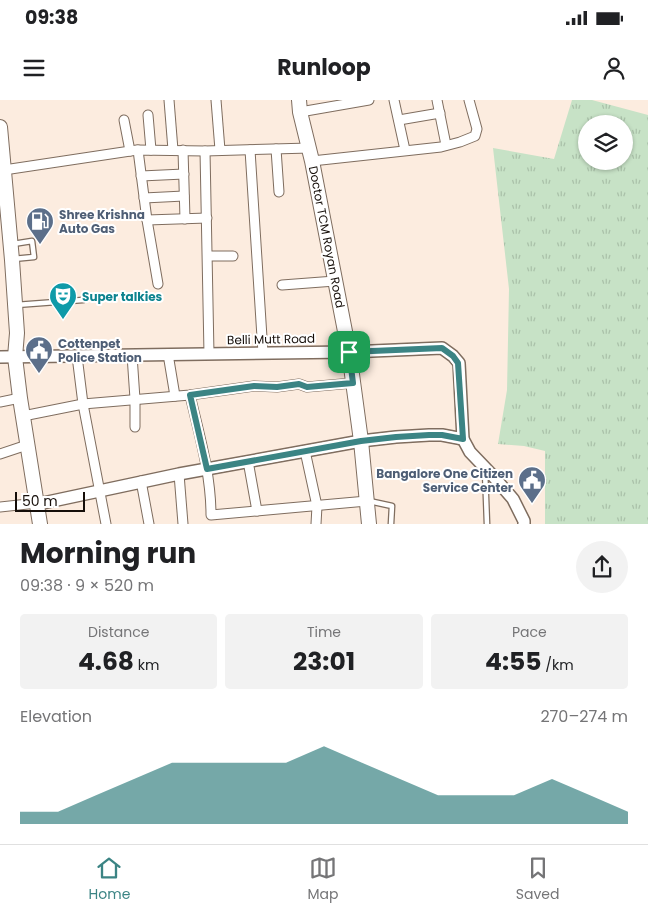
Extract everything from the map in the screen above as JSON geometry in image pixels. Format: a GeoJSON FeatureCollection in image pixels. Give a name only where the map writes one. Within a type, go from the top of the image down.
{"type":"FeatureCollection","features":[{"type":"Feature","properties":{"kind":"main road","name":"Doctor TCM Royan Road"},"geometry":{"type":"LineString","coordinates":[[299,106],[311,154],[349,352],[361,441],[369,524]]}},
{"type":"Feature","properties":{"kind":"main road"},"geometry":{"type":"LineString","coordinates":[[0,127],[5,245],[12,260],[17,333],[16,357],[20,398],[40,524]]}},
{"type":"Feature","properties":{"kind":"street"},"geometry":{"type":"LineString","coordinates":[[169,100],[184,174],[185,219]]}},
{"type":"Feature","properties":{"kind":"street"},"geometry":{"type":"LineString","coordinates":[[216,100],[220,150]]}},
{"type":"Feature","properties":{"kind":"street"},"geometry":{"type":"LineString","coordinates":[[299,106],[369,100]]}},
{"type":"Feature","properties":{"kind":"street"},"geometry":{"type":"LineString","coordinates":[[394,100],[405,150]]}},
{"type":"Feature","properties":{"kind":"street"},"geometry":{"type":"LineString","coordinates":[[437,100],[446,145]]}},
{"type":"Feature","properties":{"kind":"street"},"geometry":{"type":"LineString","coordinates":[[3,177],[134,150],[206,151],[276,149],[311,154],[405,150],[446,145],[475,136],[477,130],[469,100]]}},
{"type":"Feature","properties":{"kind":"street"},"geometry":{"type":"LineString","coordinates":[[398,120],[440,113]]}},
{"type":"Feature","properties":{"kind":"street"},"geometry":{"type":"LineString","coordinates":[[148,115],[151,150]]}},
{"type":"Feature","properties":{"kind":"street"},"geometry":{"type":"LineString","coordinates":[[124,120],[141,176],[158,284]]}},
{"type":"Feature","properties":{"kind":"street"},"geometry":{"type":"LineString","coordinates":[[276,149],[280,192]]}},
{"type":"Feature","properties":{"kind":"street"},"geometry":{"type":"LineString","coordinates":[[250,150],[262,353]]}},
{"type":"Feature","properties":{"kind":"street"},"geometry":{"type":"LineString","coordinates":[[206,151],[209,354]]}},
{"type":"Feature","properties":{"kind":"street"},"geometry":{"type":"LineString","coordinates":[[141,176],[184,174]]}},
{"type":"Feature","properties":{"kind":"street"},"geometry":{"type":"LineString","coordinates":[[144,198],[184,196]]}},
{"type":"Feature","properties":{"kind":"street"},"geometry":{"type":"LineString","coordinates":[[147,220],[207,218]]}},
{"type":"Feature","properties":{"kind":"street"},"geometry":{"type":"LineString","coordinates":[[208,256],[233,256]]}},
{"type":"Feature","properties":{"kind":"street"},"geometry":{"type":"LineString","coordinates":[[282,285],[335,281]]}},
{"type":"Feature","properties":{"kind":"street","name":"Belli Mutt Road"},"geometry":{"type":"LineString","coordinates":[[0,357],[349,352],[442,348],[453,356],[458,363],[463,439]]}},
{"type":"Feature","properties":{"kind":"street"},"geometry":{"type":"LineString","coordinates":[[168,354],[175,396]]}},
{"type":"Feature","properties":{"kind":"street"},"geometry":{"type":"LineString","coordinates":[[132,355],[135,427]]}},
{"type":"Feature","properties":{"kind":"street"},"geometry":{"type":"LineString","coordinates":[[77,356],[106,524]]}},
{"type":"Feature","properties":{"kind":"street"},"geometry":{"type":"LineString","coordinates":[[23,416],[84,404],[190,395],[254,386],[277,387],[299,384],[307,387],[353,383]]}},
{"type":"Feature","properties":{"kind":"street"},"geometry":{"type":"LineString","coordinates":[[190,395],[207,469],[212,519],[257,511],[367,501]]}},
{"type":"Feature","properties":{"kind":"street"},"geometry":{"type":"LineString","coordinates":[[0,402],[20,398]]}},
{"type":"Feature","properties":{"kind":"street"},"geometry":{"type":"LineString","coordinates":[[0,507],[31,502],[43,503],[179,474],[361,441],[442,435],[463,439],[470,452],[513,499],[524,524]]}},
{"type":"Feature","properties":{"kind":"street"},"geometry":{"type":"LineString","coordinates":[[0,454],[28,447]]}},
{"type":"Feature","properties":{"kind":"street"},"geometry":{"type":"LineString","coordinates":[[305,451],[317,506],[316,524]]}},
{"type":"Feature","properties":{"kind":"street"},"geometry":{"type":"LineString","coordinates":[[248,461],[257,511]]}},
{"type":"Feature","properties":{"kind":"street"},"geometry":{"type":"LineString","coordinates":[[179,474],[184,524]]}},
{"type":"Feature","properties":{"kind":"street"},"geometry":{"type":"LineString","coordinates":[[141,482],[149,524]]}},
{"type":"Feature","properties":{"kind":"lane"},"geometry":{"type":"LineString","coordinates":[[5,245],[32,241],[34,257],[12,260]]}},
{"type":"Feature","properties":{"kind":"lane"},"geometry":{"type":"LineString","coordinates":[[15,305],[83,300]]}},
{"type":"Feature","properties":{"kind":"lane"},"geometry":{"type":"LineString","coordinates":[[485,468],[487,524]]}},
{"type":"Feature","properties":{"kind":"lane"},"geometry":{"type":"LineString","coordinates":[[367,501],[392,506],[391,524]]}},
{"type":"Feature","properties":{"kind":"green space"},"geometry":{"type":"Polygon","coordinates":[[[572,100],[592,100],[648,115],[648,524],[545,524],[545,451],[524,446],[498,444],[507,390],[509,289],[493,148],[554,159],[572,100]]]}},
{"type":"Feature","properties":{"kind":"place","name":"Shree Krishna Auto Gas"},"geometry":{"type":"Point","coordinates":[40,245]}},
{"type":"Feature","properties":{"kind":"place","name":"Super talkies"},"geometry":{"type":"Point","coordinates":[63,320]}},
{"type":"Feature","properties":{"kind":"place","name":"Cottenpet Police Station"},"geometry":{"type":"Point","coordinates":[39,374]}},
{"type":"Feature","properties":{"kind":"place","name":"Bangalore One Citizen Service Center"},"geometry":{"type":"Point","coordinates":[532,504]}},
{"type":"Feature","properties":{"kind":"route"},"geometry":{"type":"LineString","coordinates":[[442,348],[453,356],[458,363],[463,439],[442,435],[429,435],[361,441],[207,469],[190,395],[254,386],[277,387],[299,384],[315,387],[353,383],[349,352],[442,348]]}}]}
